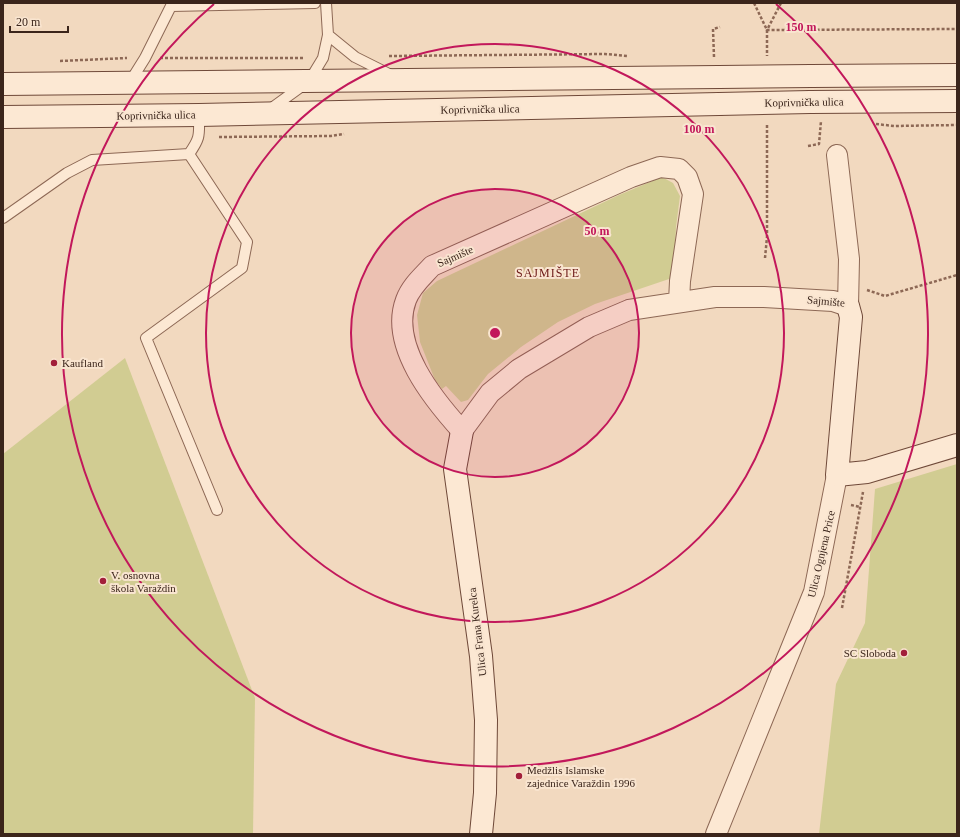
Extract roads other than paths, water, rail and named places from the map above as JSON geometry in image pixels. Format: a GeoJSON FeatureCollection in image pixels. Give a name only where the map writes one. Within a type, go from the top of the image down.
{"type":"FeatureCollection","features":[{"type":"Feature","properties":{"kind":"main road"},"geometry":{"type":"LineString","coordinates":[[3,84],[400,80],[717,69],[810,76],[957,75]]}},
{"type":"Feature","properties":{"kind":"main road","name":"Koprivnička ulica"},"geometry":{"type":"LineString","coordinates":[[3,117],[199,115],[719,104],[816,109],[957,101]]}},
{"type":"Feature","properties":{"kind":"main road","name":"Ulica Ognjena Price"},"geometry":{"type":"LineString","coordinates":[[837,476],[851,317],[849,295]]}},
{"type":"Feature","properties":{"kind":"main road","name":"Ulica Frana Kurelca"},"geometry":{"type":"LineString","coordinates":[[462,430],[455,469],[481,656],[486,720],[485,793],[481,834]]}},
{"type":"Feature","properties":{"kind":"main road"},"geometry":{"type":"LineString","coordinates":[[837,476],[867,472],[957,445]]}},
{"type":"Feature","properties":{"kind":"street","name":"Sajmište"},"geometry":{"type":"LineString","coordinates":[[679,302],[680,281],[693,194],[687,176],[678,169],[660,167],[631,177],[432,266],[415,284],[406,300],[402,321],[406,346],[416,370],[431,394],[462,430],[490,393],[519,369],[589,327],[629,310],[715,297],[764,297],[833,301],[849,295],[849,259],[837,156]]}},
{"type":"Feature","properties":{"kind":"street","name":"Ulica Ognjena Price"},"geometry":{"type":"LineString","coordinates":[[716,834],[814,592],[837,476]]}},
{"type":"Feature","properties":{"kind":"lane"},"geometry":{"type":"LineString","coordinates":[[130,82],[145,58],[172,5],[315,3]]}},
{"type":"Feature","properties":{"kind":"lane"},"geometry":{"type":"LineString","coordinates":[[265,113],[309,81],[323,58],[328,35],[326,3]]}},
{"type":"Feature","properties":{"kind":"lane"},"geometry":{"type":"LineString","coordinates":[[328,35],[355,57],[400,80]]}},
{"type":"Feature","properties":{"kind":"lane"},"geometry":{"type":"LineString","coordinates":[[3,218],[66,173],[92,160],[189,154],[200,137],[199,115]]}},
{"type":"Feature","properties":{"kind":"lane"},"geometry":{"type":"LineString","coordinates":[[189,154],[247,242],[242,268],[146,338],[217,510]]}},
{"type":"Feature","properties":{"kind":"place","name":"Kaufland"},"geometry":{"type":"Point","coordinates":[54,363]}},
{"type":"Feature","properties":{"kind":"place","name":"V. osnovna škola Varaždin"},"geometry":{"type":"Point","coordinates":[103,581]}},
{"type":"Feature","properties":{"kind":"place","name":"SC Sloboda"},"geometry":{"type":"Point","coordinates":[904,653]}},
{"type":"Feature","properties":{"kind":"place","name":"Medžlis Islamske zajednice Varaždin 1996"},"geometry":{"type":"Point","coordinates":[519,776]}},
{"type":"Feature","properties":{"kind":"district","name":"SAJMIŠTE"},"geometry":{"type":"Point","coordinates":[548,273]}}]}
